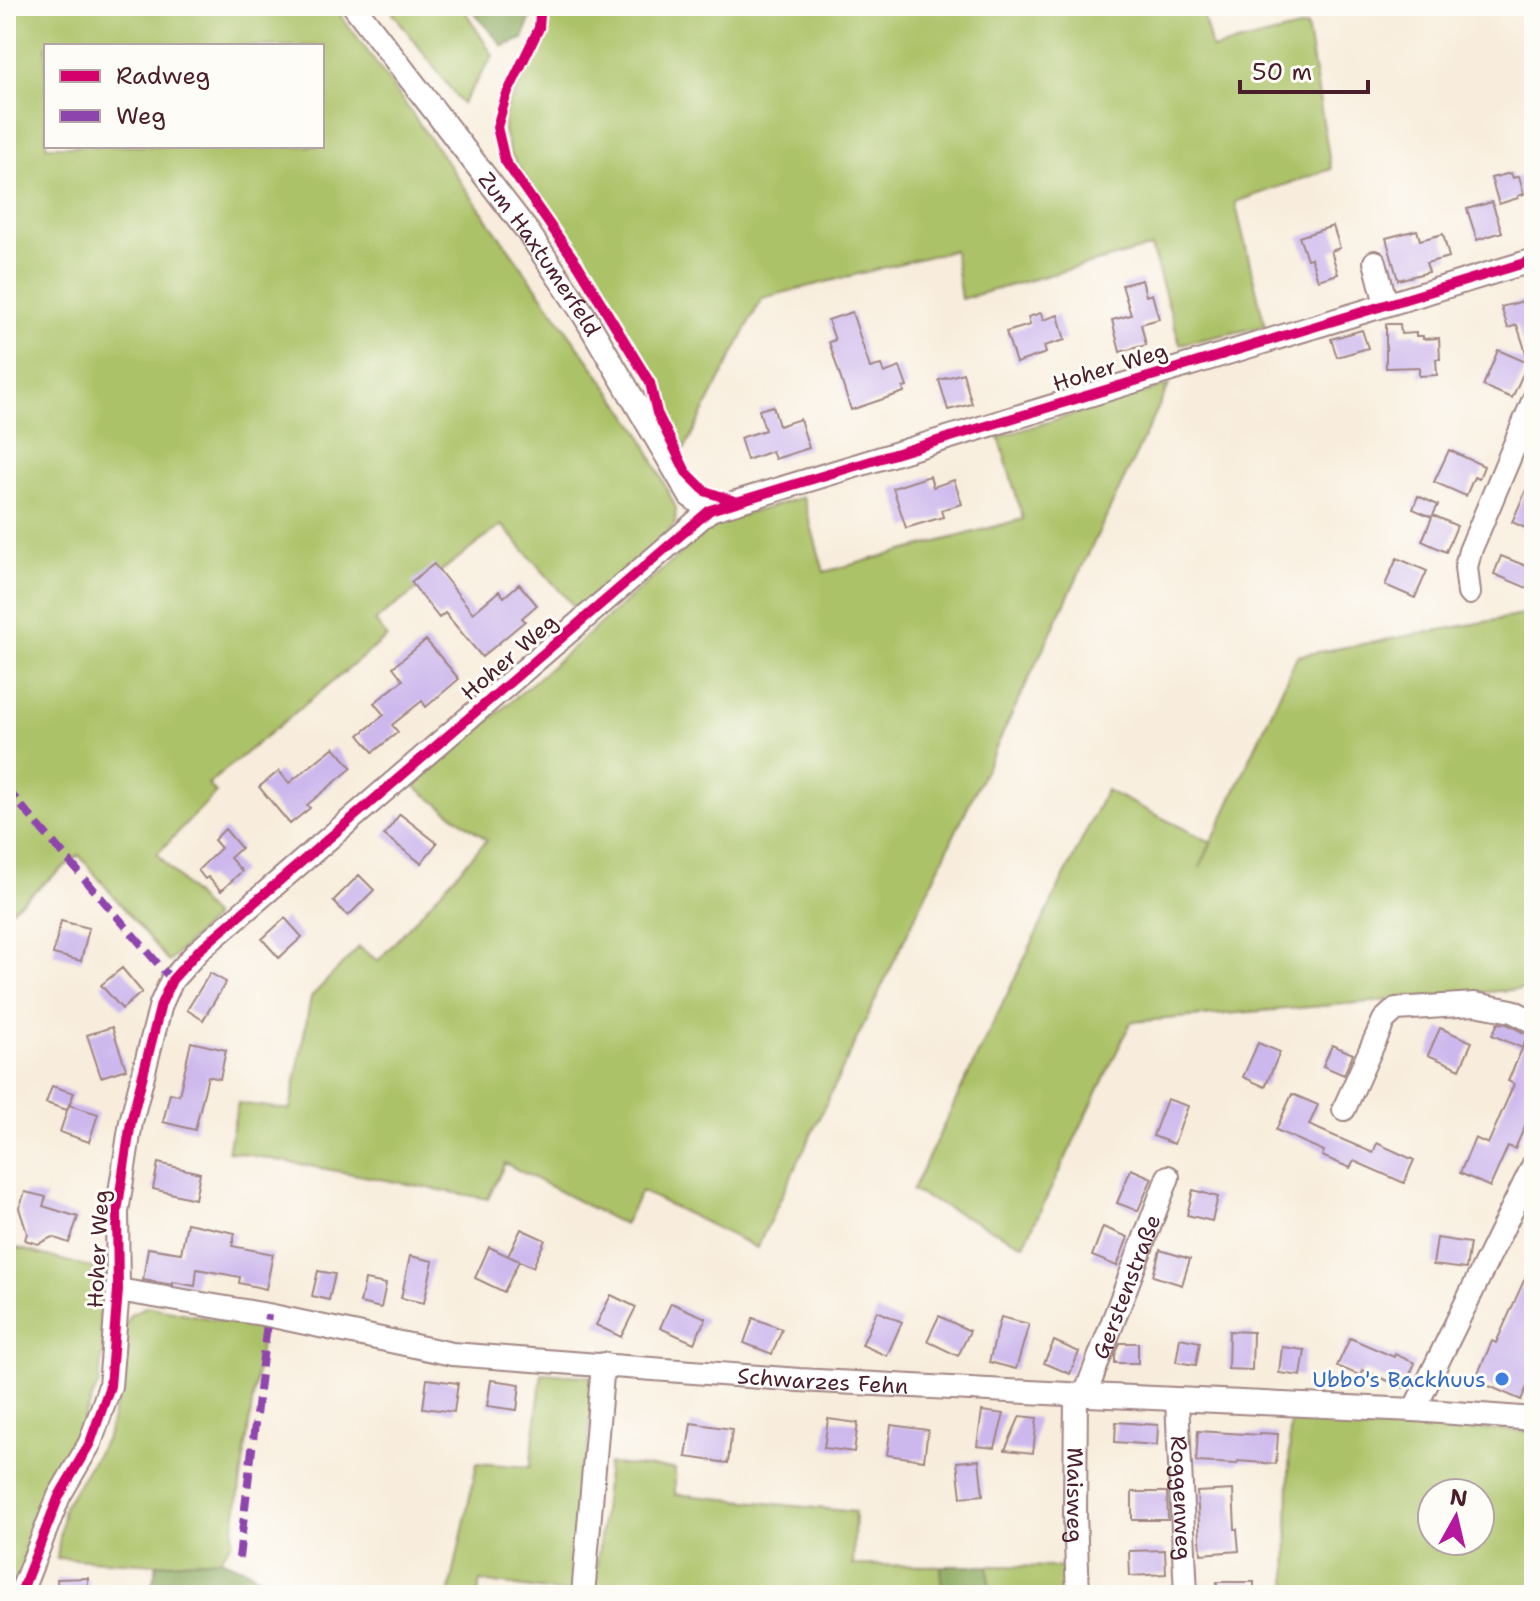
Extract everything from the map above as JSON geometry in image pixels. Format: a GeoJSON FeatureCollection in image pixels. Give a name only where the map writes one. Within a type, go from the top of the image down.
{"type":"FeatureCollection","features":[{"type":"Feature","properties":{"kind":"street","name":"Zum Haxtumerfeld"},"geometry":{"type":"LineString","coordinates":[[354,6],[528,232],[584,315],[690,496],[710,510]]}},
{"type":"Feature","properties":{"kind":"street","name":"Hoher Weg"},"geometry":{"type":"LineString","coordinates":[[20,1595],[59,1496],[90,1443],[110,1386],[118,1290],[117,1212],[131,1122],[161,1004],[172,980],[198,951],[710,510],[1534,260]]}},
{"type":"Feature","properties":{"kind":"street"},"geometry":{"type":"LineString","coordinates":[[1375,262],[1386,304]]}},
{"type":"Feature","properties":{"kind":"street"},"geometry":{"type":"LineString","coordinates":[[1469,593],[1466,567],[1470,551],[1534,399]]}},
{"type":"Feature","properties":{"kind":"street"},"geometry":{"type":"LineString","coordinates":[[1344,1109],[1384,1020],[1396,1009],[1475,1004],[1512,1011],[1534,1022]]}},
{"type":"Feature","properties":{"kind":"street"},"geometry":{"type":"LineString","coordinates":[[1414,1410],[1534,1164]]}},
{"type":"Feature","properties":{"kind":"street","name":"Gerstenstraße"},"geometry":{"type":"LineString","coordinates":[[1081,1395],[1168,1177]]}},
{"type":"Feature","properties":{"kind":"street","name":"Schwarzes Fehn"},"geometry":{"type":"LineString","coordinates":[[118,1290],[281,1317],[452,1354],[799,1380],[1414,1410],[1534,1419]]}},
{"type":"Feature","properties":{"kind":"street"},"geometry":{"type":"LineString","coordinates":[[583,1595],[603,1364]]}},
{"type":"Feature","properties":{"kind":"street","name":"Maisweg"},"geometry":{"type":"LineString","coordinates":[[1078,1595],[1075,1514],[1081,1395]]}},
{"type":"Feature","properties":{"kind":"street","name":"Roggenweg"},"geometry":{"type":"LineString","coordinates":[[1177,1400],[1186,1595]]}},
{"type":"Feature","properties":{"kind":"green space"},"geometry":{"type":"Polygon","coordinates":[[[6,6],[333,6],[639,431],[676,508],[675,524],[654,547],[576,609],[502,525],[375,621],[387,637],[208,784],[216,793],[157,854],[214,917],[169,962],[79,855],[6,914],[6,6]]]}},
{"type":"Feature","properties":{"kind":"green space"},"geometry":{"type":"Polygon","coordinates":[[[388,6],[462,6],[493,56],[462,104],[388,6]]]}},
{"type":"Feature","properties":{"kind":"green space"},"geometry":{"type":"Polygon","coordinates":[[[471,6],[527,6],[531,16],[523,39],[503,46],[471,6]]]}},
{"type":"Feature","properties":{"kind":"green space"},"geometry":{"type":"Polygon","coordinates":[[[544,6],[1201,6],[1212,49],[1307,26],[1331,169],[1235,202],[1265,326],[1180,344],[1151,247],[961,299],[954,250],[762,298],[685,448],[650,367],[510,153],[504,131],[505,111],[545,36],[544,6]]]}},
{"type":"Feature","properties":{"kind":"green space"},"geometry":{"type":"Polygon","coordinates":[[[1169,385],[757,1248],[641,1191],[624,1225],[505,1163],[488,1199],[228,1151],[238,1103],[290,1110],[311,997],[359,947],[378,961],[487,840],[414,786],[710,528],[803,497],[824,572],[1023,519],[999,437],[1169,385]]]}},
{"type":"Feature","properties":{"kind":"green space"},"geometry":{"type":"Polygon","coordinates":[[[1534,613],[1534,988],[1131,1022],[1024,1245],[912,1191],[1106,790],[1211,842],[1200,868],[1297,656],[1534,613]]]}},
{"type":"Feature","properties":{"kind":"green space"},"geometry":{"type":"Polygon","coordinates":[[[6,1245],[107,1272],[99,1383],[45,1505],[13,1595],[6,1595],[6,1245]]]}},
{"type":"Feature","properties":{"kind":"green space"},"geometry":{"type":"Polygon","coordinates":[[[147,1306],[257,1328],[262,1336],[232,1541],[220,1559],[157,1564],[57,1558],[64,1507],[107,1437],[121,1384],[125,1327],[130,1315],[147,1306]]]}},
{"type":"Feature","properties":{"kind":"green space"},"geometry":{"type":"Polygon","coordinates":[[[542,1373],[594,1377],[576,1594],[480,1581],[478,1595],[449,1595],[477,1463],[530,1467],[542,1373]]]}},
{"type":"Feature","properties":{"kind":"green space"},"geometry":{"type":"Polygon","coordinates":[[[1290,1418],[1534,1432],[1534,1595],[1287,1595],[1290,1418]]]}},
{"type":"Feature","properties":{"kind":"green space"},"geometry":{"type":"Polygon","coordinates":[[[608,1464],[675,1469],[675,1494],[855,1512],[853,1565],[941,1566],[942,1595],[594,1595],[608,1464]]]}},
{"type":"Feature","properties":{"kind":"green space"},"geometry":{"type":"Polygon","coordinates":[[[220,1559],[272,1584],[271,1595],[150,1595],[157,1564],[220,1559]]]}},
{"type":"Feature","properties":{"kind":"green space"},"geometry":{"type":"Polygon","coordinates":[[[941,1566],[988,1566],[990,1595],[942,1595],[941,1566]]]}},
{"type":"Feature","properties":{"kind":"green space"},"geometry":{"type":"Polygon","coordinates":[[[988,1566],[1063,1567],[1064,1595],[990,1595],[988,1566]]]}},
{"type":"Feature","properties":{"kind":"building"},"geometry":{"type":"Polygon","coordinates":[[[1511,173],[1513,178],[1519,176],[1524,194],[1499,204],[1491,178],[1511,173]]]}},
{"type":"Feature","properties":{"kind":"building"},"geometry":{"type":"Polygon","coordinates":[[[1492,202],[1502,232],[1477,240],[1467,209],[1492,202]]]}},
{"type":"Feature","properties":{"kind":"building"},"geometry":{"type":"Polygon","coordinates":[[[1333,226],[1340,248],[1331,251],[1338,274],[1318,280],[1311,258],[1307,259],[1299,237],[1333,226]]]}},
{"type":"Feature","properties":{"kind":"building"},"geometry":{"type":"Polygon","coordinates":[[[1417,230],[1420,240],[1443,234],[1449,257],[1426,263],[1429,272],[1398,280],[1386,238],[1417,230]]]}},
{"type":"Feature","properties":{"kind":"building"},"geometry":{"type":"Polygon","coordinates":[[[1142,280],[1146,296],[1152,294],[1159,319],[1141,324],[1146,345],[1120,352],[1112,320],[1131,315],[1122,285],[1142,280]]]}},
{"type":"Feature","properties":{"kind":"building"},"geometry":{"type":"Polygon","coordinates":[[[1527,300],[1534,323],[1534,368],[1531,368],[1517,325],[1508,328],[1501,307],[1527,300]]]}},
{"type":"Feature","properties":{"kind":"building"},"geometry":{"type":"Polygon","coordinates":[[[852,312],[870,368],[881,365],[884,373],[900,367],[907,387],[903,388],[904,392],[851,410],[829,342],[835,340],[828,320],[852,312]]]}},
{"type":"Feature","properties":{"kind":"building"},"geometry":{"type":"Polygon","coordinates":[[[1041,313],[1043,320],[1058,315],[1065,340],[1044,346],[1046,353],[1016,363],[1006,332],[1030,325],[1028,317],[1041,313]]]}},
{"type":"Feature","properties":{"kind":"building"},"geometry":{"type":"Polygon","coordinates":[[[1386,324],[1400,324],[1401,334],[1416,333],[1423,339],[1439,338],[1437,375],[1419,376],[1419,367],[1386,368],[1386,324]]]}},
{"type":"Feature","properties":{"kind":"building"},"geometry":{"type":"Polygon","coordinates":[[[1362,330],[1368,348],[1337,357],[1331,339],[1362,330]]]}},
{"type":"Feature","properties":{"kind":"building"},"geometry":{"type":"Polygon","coordinates":[[[1498,350],[1528,363],[1512,398],[1483,386],[1498,350]]]}},
{"type":"Feature","properties":{"kind":"building"},"geometry":{"type":"Polygon","coordinates":[[[963,373],[972,404],[948,410],[939,380],[963,373]]]}},
{"type":"Feature","properties":{"kind":"building"},"geometry":{"type":"Polygon","coordinates":[[[773,406],[779,426],[800,419],[809,448],[775,459],[772,451],[747,460],[740,438],[765,430],[759,410],[773,406]]]}},
{"type":"Feature","properties":{"kind":"building"},"geometry":{"type":"Polygon","coordinates":[[[1449,450],[1484,466],[1479,479],[1474,477],[1466,496],[1434,482],[1449,450]]]}},
{"type":"Feature","properties":{"kind":"building"},"geometry":{"type":"Polygon","coordinates":[[[1534,472],[1534,532],[1512,522],[1534,472]]]}},
{"type":"Feature","properties":{"kind":"building"},"geometry":{"type":"Polygon","coordinates":[[[930,476],[933,487],[954,480],[962,504],[941,510],[943,517],[906,528],[893,488],[930,476]]]}},
{"type":"Feature","properties":{"kind":"building"},"geometry":{"type":"Polygon","coordinates":[[[1418,496],[1438,505],[1433,515],[1457,526],[1446,552],[1422,541],[1432,517],[1413,509],[1418,496]]]}},
{"type":"Feature","properties":{"kind":"building"},"geometry":{"type":"Polygon","coordinates":[[[1501,556],[1534,569],[1527,588],[1494,574],[1501,556]]]}},
{"type":"Feature","properties":{"kind":"building"},"geometry":{"type":"Polygon","coordinates":[[[1397,558],[1427,571],[1415,598],[1385,585],[1397,558]]]}},
{"type":"Feature","properties":{"kind":"building"},"geometry":{"type":"Polygon","coordinates":[[[434,564],[473,613],[499,591],[504,597],[519,584],[537,605],[522,618],[525,621],[482,657],[445,613],[439,618],[411,582],[434,564]]]}},
{"type":"Feature","properties":{"kind":"building"},"geometry":{"type":"Polygon","coordinates":[[[426,640],[459,679],[426,707],[422,701],[392,725],[398,732],[373,752],[359,735],[384,715],[374,703],[403,680],[393,667],[426,640]]]}},
{"type":"Feature","properties":{"kind":"building"},"geometry":{"type":"Polygon","coordinates":[[[334,747],[352,768],[307,805],[310,808],[290,824],[259,787],[279,771],[289,783],[334,747]]]}},
{"type":"Feature","properties":{"kind":"building"},"geometry":{"type":"Polygon","coordinates":[[[400,814],[437,843],[421,863],[384,835],[400,814]]]}},
{"type":"Feature","properties":{"kind":"building"},"geometry":{"type":"Polygon","coordinates":[[[225,829],[241,848],[230,858],[242,871],[221,891],[198,870],[221,848],[214,840],[225,829]]]}},
{"type":"Feature","properties":{"kind":"building"},"geometry":{"type":"Polygon","coordinates":[[[359,875],[374,890],[348,916],[333,901],[359,875]]]}},
{"type":"Feature","properties":{"kind":"building"},"geometry":{"type":"Polygon","coordinates":[[[285,918],[302,937],[279,958],[262,939],[285,918]]]}},
{"type":"Feature","properties":{"kind":"building"},"geometry":{"type":"Polygon","coordinates":[[[61,921],[89,928],[81,961],[53,954],[61,921]]]}},
{"type":"Feature","properties":{"kind":"building"},"geometry":{"type":"Polygon","coordinates":[[[122,968],[142,992],[122,1009],[101,985],[122,968]]]}},
{"type":"Feature","properties":{"kind":"building"},"geometry":{"type":"Polygon","coordinates":[[[210,973],[226,982],[203,1020],[187,1010],[210,973]]]}},
{"type":"Feature","properties":{"kind":"building"},"geometry":{"type":"Polygon","coordinates":[[[1498,1023],[1507,1024],[1528,1035],[1522,1048],[1492,1035],[1498,1023]]]}},
{"type":"Feature","properties":{"kind":"building"},"geometry":{"type":"Polygon","coordinates":[[[112,1027],[126,1069],[101,1077],[87,1035],[112,1027]]]}},
{"type":"Feature","properties":{"kind":"building"},"geometry":{"type":"Polygon","coordinates":[[[1440,1028],[1472,1042],[1460,1069],[1428,1055],[1440,1028]]]}},
{"type":"Feature","properties":{"kind":"building"},"geometry":{"type":"Polygon","coordinates":[[[1528,1035],[1534,1036],[1534,1105],[1515,1149],[1508,1146],[1490,1187],[1460,1173],[1475,1138],[1488,1144],[1514,1084],[1508,1081],[1528,1035]]]}},
{"type":"Feature","properties":{"kind":"building"},"geometry":{"type":"Polygon","coordinates":[[[191,1042],[226,1050],[220,1079],[208,1076],[195,1130],[163,1122],[170,1093],[179,1095],[191,1042]]]}},
{"type":"Feature","properties":{"kind":"building"},"geometry":{"type":"Polygon","coordinates":[[[1258,1043],[1280,1052],[1265,1087],[1243,1077],[1258,1043]]]}},
{"type":"Feature","properties":{"kind":"building"},"geometry":{"type":"Polygon","coordinates":[[[1332,1045],[1353,1054],[1344,1075],[1323,1066],[1332,1045]]]}},
{"type":"Feature","properties":{"kind":"building"},"geometry":{"type":"Polygon","coordinates":[[[52,1086],[74,1093],[67,1110],[46,1103],[52,1086]]]}},
{"type":"Feature","properties":{"kind":"building"},"geometry":{"type":"Polygon","coordinates":[[[1292,1094],[1318,1105],[1309,1125],[1373,1153],[1377,1143],[1414,1160],[1404,1183],[1354,1161],[1350,1168],[1322,1156],[1324,1151],[1276,1130],[1292,1094]]]}},
{"type":"Feature","properties":{"kind":"building"},"geometry":{"type":"Polygon","coordinates":[[[1167,1099],[1188,1106],[1174,1144],[1153,1136],[1167,1099]]]}},
{"type":"Feature","properties":{"kind":"building"},"geometry":{"type":"Polygon","coordinates":[[[69,1105],[98,1114],[89,1142],[60,1132],[69,1105]]]}},
{"type":"Feature","properties":{"kind":"building"},"geometry":{"type":"Polygon","coordinates":[[[158,1163],[200,1173],[195,1199],[153,1189],[158,1163]]]}},
{"type":"Feature","properties":{"kind":"building"},"geometry":{"type":"Polygon","coordinates":[[[1131,1169],[1152,1178],[1138,1211],[1117,1203],[1131,1169]]]}},
{"type":"Feature","properties":{"kind":"building"},"geometry":{"type":"Polygon","coordinates":[[[1193,1190],[1218,1197],[1212,1221],[1187,1215],[1193,1190]]]}},
{"type":"Feature","properties":{"kind":"building"},"geometry":{"type":"Polygon","coordinates":[[[25,1192],[46,1197],[43,1206],[78,1217],[69,1243],[52,1237],[38,1244],[25,1240],[27,1233],[19,1208],[25,1192]]]}},
{"type":"Feature","properties":{"kind":"building"},"geometry":{"type":"Polygon","coordinates":[[[187,1223],[235,1233],[232,1246],[273,1254],[266,1289],[239,1283],[240,1277],[197,1269],[195,1286],[143,1280],[148,1248],[181,1253],[187,1223]]]}},
{"type":"Feature","properties":{"kind":"building"},"geometry":{"type":"Polygon","coordinates":[[[1103,1227],[1128,1237],[1117,1266],[1092,1256],[1103,1227]]]}},
{"type":"Feature","properties":{"kind":"building"},"geometry":{"type":"Polygon","coordinates":[[[521,1229],[545,1240],[533,1267],[508,1256],[521,1229]]]}},
{"type":"Feature","properties":{"kind":"building"},"geometry":{"type":"Polygon","coordinates":[[[1437,1238],[1470,1243],[1466,1269],[1433,1265],[1437,1238]]]}},
{"type":"Feature","properties":{"kind":"building"},"geometry":{"type":"Polygon","coordinates":[[[489,1247],[519,1261],[504,1292],[475,1278],[489,1247]]]}},
{"type":"Feature","properties":{"kind":"building"},"geometry":{"type":"Polygon","coordinates":[[[1160,1250],[1190,1259],[1182,1285],[1153,1276],[1160,1250]]]}},
{"type":"Feature","properties":{"kind":"building"},"geometry":{"type":"Polygon","coordinates":[[[410,1256],[433,1261],[424,1303],[401,1298],[410,1256]]]}},
{"type":"Feature","properties":{"kind":"building"},"geometry":{"type":"Polygon","coordinates":[[[1534,1258],[1534,1372],[1521,1400],[1475,1380],[1492,1341],[1496,1343],[1534,1258]]]}},
{"type":"Feature","properties":{"kind":"building"},"geometry":{"type":"Polygon","coordinates":[[[318,1271],[335,1274],[329,1300],[312,1296],[318,1271]]]}},
{"type":"Feature","properties":{"kind":"building"},"geometry":{"type":"Polygon","coordinates":[[[365,1280],[386,1284],[381,1308],[360,1303],[365,1280]]]}},
{"type":"Feature","properties":{"kind":"building"},"geometry":{"type":"Polygon","coordinates":[[[611,1295],[636,1307],[621,1337],[596,1325],[611,1295]]]}},
{"type":"Feature","properties":{"kind":"building"},"geometry":{"type":"Polygon","coordinates":[[[671,1303],[706,1318],[694,1343],[660,1328],[671,1303]]]}},
{"type":"Feature","properties":{"kind":"building"},"geometry":{"type":"Polygon","coordinates":[[[877,1311],[902,1322],[887,1356],[862,1345],[877,1311]]]}},
{"type":"Feature","properties":{"kind":"building"},"geometry":{"type":"Polygon","coordinates":[[[939,1316],[970,1331],[958,1356],[927,1341],[939,1316]]]}},
{"type":"Feature","properties":{"kind":"building"},"geometry":{"type":"Polygon","coordinates":[[[1001,1317],[1029,1324],[1016,1369],[989,1362],[1001,1317]]]}},
{"type":"Feature","properties":{"kind":"building"},"geometry":{"type":"Polygon","coordinates":[[[753,1318],[782,1329],[772,1354],[744,1343],[753,1318]]]}},
{"type":"Feature","properties":{"kind":"building"},"geometry":{"type":"Polygon","coordinates":[[[1229,1331],[1253,1332],[1252,1370],[1228,1369],[1229,1331]]]}},
{"type":"Feature","properties":{"kind":"building"},"geometry":{"type":"Polygon","coordinates":[[[1180,1338],[1200,1342],[1196,1365],[1176,1362],[1180,1338]]]}},
{"type":"Feature","properties":{"kind":"building"},"geometry":{"type":"Polygon","coordinates":[[[1350,1338],[1415,1363],[1404,1388],[1363,1370],[1361,1376],[1337,1366],[1350,1338]]]}},
{"type":"Feature","properties":{"kind":"building"},"geometry":{"type":"Polygon","coordinates":[[[1054,1341],[1079,1352],[1070,1374],[1044,1363],[1054,1341]]]}},
{"type":"Feature","properties":{"kind":"building"},"geometry":{"type":"Polygon","coordinates":[[[1120,1343],[1138,1343],[1138,1363],[1115,1363],[1120,1343]]]}},
{"type":"Feature","properties":{"kind":"building"},"geometry":{"type":"Polygon","coordinates":[[[1282,1347],[1305,1350],[1301,1376],[1279,1373],[1282,1347]]]}},
{"type":"Feature","properties":{"kind":"building"},"geometry":{"type":"Polygon","coordinates":[[[427,1379],[458,1383],[454,1412],[423,1408],[427,1379]]]}},
{"type":"Feature","properties":{"kind":"building"},"geometry":{"type":"Polygon","coordinates":[[[491,1380],[520,1384],[517,1410],[487,1406],[491,1380]]]}},
{"type":"Feature","properties":{"kind":"building"},"geometry":{"type":"Polygon","coordinates":[[[982,1411],[1004,1414],[995,1448],[977,1446],[982,1411]]]}},
{"type":"Feature","properties":{"kind":"building"},"geometry":{"type":"Polygon","coordinates":[[[1020,1416],[1037,1418],[1033,1453],[1005,1450],[1020,1416]]]}},
{"type":"Feature","properties":{"kind":"building"},"geometry":{"type":"Polygon","coordinates":[[[828,1419],[858,1423],[854,1452],[824,1448],[828,1419]]]}},
{"type":"Feature","properties":{"kind":"building"},"geometry":{"type":"Polygon","coordinates":[[[1116,1422],[1158,1425],[1157,1445],[1115,1442],[1116,1422]]]}},
{"type":"Feature","properties":{"kind":"building"},"geometry":{"type":"Polygon","coordinates":[[[691,1423],[732,1429],[728,1463],[686,1457],[691,1423]]]}},
{"type":"Feature","properties":{"kind":"building"},"geometry":{"type":"Polygon","coordinates":[[[891,1425],[928,1430],[924,1460],[887,1455],[891,1425]]]}},
{"type":"Feature","properties":{"kind":"building"},"geometry":{"type":"Polygon","coordinates":[[[1198,1431],[1278,1434],[1276,1464],[1196,1462],[1198,1431]]]}},
{"type":"Feature","properties":{"kind":"building"},"geometry":{"type":"Polygon","coordinates":[[[979,1460],[983,1495],[961,1497],[957,1462],[979,1460]]]}},
{"type":"Feature","properties":{"kind":"building"},"geometry":{"type":"Polygon","coordinates":[[[1233,1490],[1239,1551],[1201,1554],[1197,1492],[1233,1490]]]}},
{"type":"Feature","properties":{"kind":"building"},"geometry":{"type":"Polygon","coordinates":[[[1132,1492],[1167,1492],[1168,1520],[1132,1520],[1132,1492]]]}},
{"type":"Feature","properties":{"kind":"building"},"geometry":{"type":"Polygon","coordinates":[[[1165,1550],[1166,1574],[1130,1576],[1129,1551],[1165,1550]]]}},
{"type":"Feature","properties":{"kind":"building"},"geometry":{"type":"Polygon","coordinates":[[[88,1578],[88,1595],[58,1595],[57,1579],[88,1578]]]}},
{"type":"Feature","properties":{"kind":"building"},"geometry":{"type":"Polygon","coordinates":[[[1217,1582],[1254,1582],[1254,1595],[1217,1595],[1217,1582]]]}},
{"type":"Feature","properties":{"kind":"marked path"},"geometry":{"type":"LineString","coordinates":[[6,788],[172,980]]}},
{"type":"Feature","properties":{"kind":"marked path"},"geometry":{"type":"LineString","coordinates":[[239,1558],[268,1315]]}},
{"type":"Feature","properties":{"kind":"cycle path"},"geometry":{"type":"LineString","coordinates":[[536,6],[540,15],[539,28],[506,96],[497,127],[505,161],[578,265],[650,383],[657,413],[686,472],[705,491],[737,502]]}},
{"type":"Feature","properties":{"kind":"cycle path"},"geometry":{"type":"LineString","coordinates":[[20,1595],[59,1496],[90,1443],[110,1386],[118,1290],[117,1212],[131,1122],[161,1004],[172,980],[198,951],[710,510],[1534,260]]}},
{"type":"Feature","properties":{"kind":"place","name":"Ubbo's Backhuus"},"geometry":{"type":"Point","coordinates":[1502,1379]}}]}
